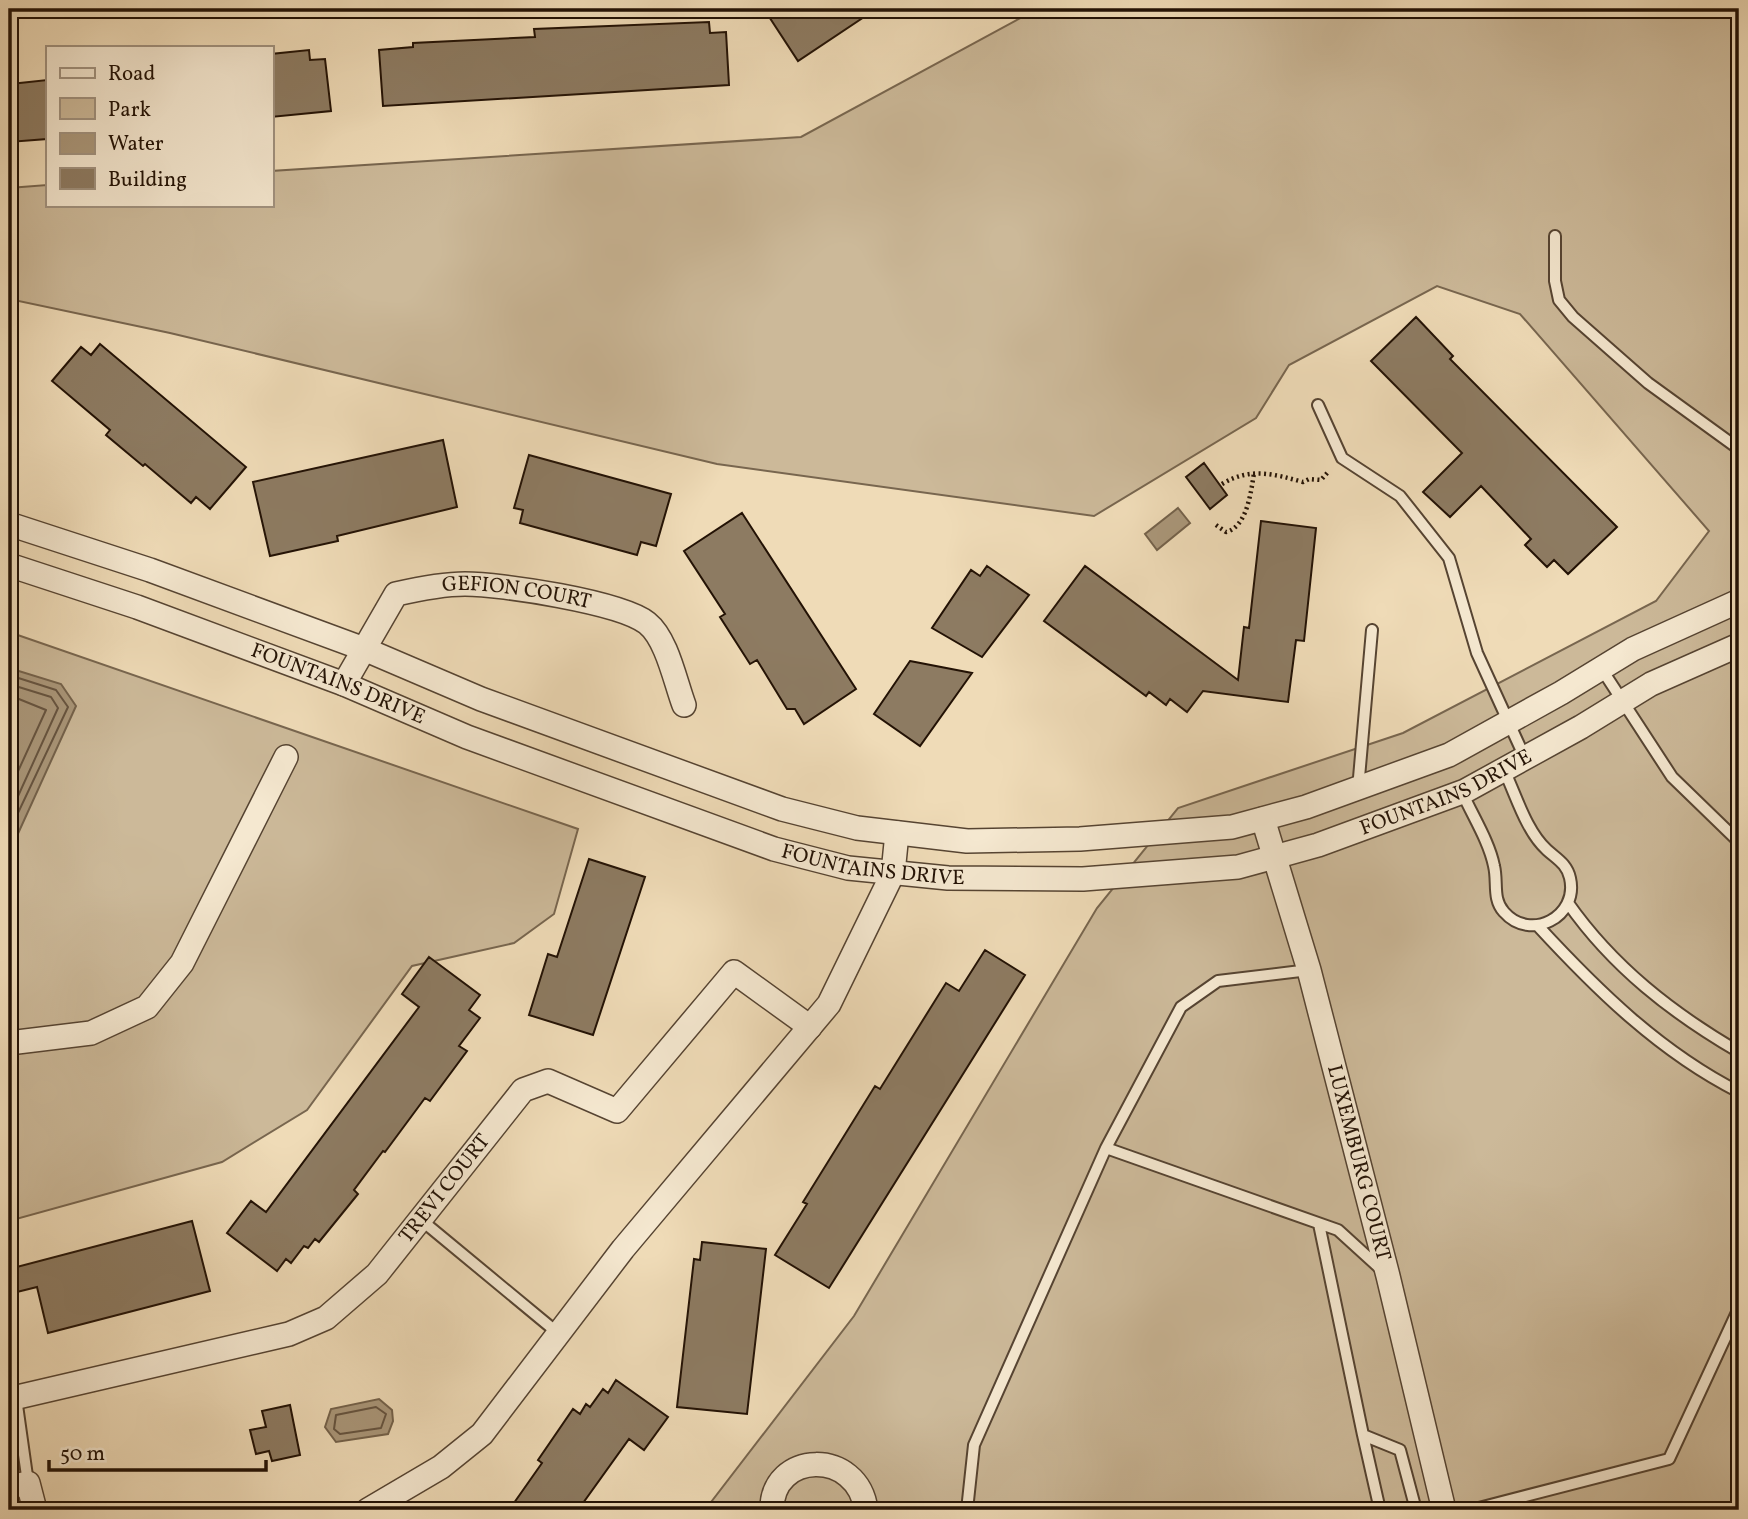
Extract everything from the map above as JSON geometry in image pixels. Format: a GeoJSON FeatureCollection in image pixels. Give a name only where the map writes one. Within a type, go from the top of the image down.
{"type":"FeatureCollection","features":[{"type":"Feature","properties":{"kind":"street","name":"FOUNTAINS DRIVE"},"geometry":{"type":"LineString","coordinates":[[9,524],[150,570],[364,649],[481,699],[782,809],[857,828],[967,841],[1080,839],[1232,827],[1358,789],[1448,755],[1633,649],[1731,605],[1739,644],[1651,684],[1462,792],[1318,845],[1238,867],[1083,879],[948,878],[848,868],[774,849],[467,737],[344,684],[137,607],[9,565]]}},
{"type":"Feature","properties":{"kind":"street","name":"GEFION COURT"},"geometry":{"type":"LineString","coordinates":[[344,684],[396,594],[465,584],[521,590],[631,614],[649,624],[662,646],[684,705]]}},
{"type":"Feature","properties":{"kind":"street"},"geometry":{"type":"LineString","coordinates":[[9,1043],[91,1034],[147,1007],[182,963],[286,757]]}},
{"type":"Feature","properties":{"kind":"street","name":"LUXEMBURG COURT"},"geometry":{"type":"LineString","coordinates":[[1263,819],[1309,970],[1388,1276],[1444,1510]]}},
{"type":"Feature","properties":{"kind":"street"},"geometry":{"type":"LineString","coordinates":[[368,1510],[431,1474],[482,1434],[623,1249],[829,1004],[893,873],[898,833]]}},
{"type":"Feature","properties":{"kind":"street","name":"TREVI COURT"},"geometry":{"type":"LineString","coordinates":[[12,1398],[289,1334],[326,1318],[377,1274],[523,1090],[548,1082],[617,1111],[734,972],[810,1027]]}},
{"type":"Feature","properties":{"kind":"street"},"geometry":{"type":"LineString","coordinates":[[772,1510],[776,1490],[785,1478],[797,1469],[812,1464],[827,1464],[842,1470],[854,1480],[863,1493],[866,1510]]}},
{"type":"Feature","properties":{"kind":"street"},"geometry":{"type":"LineString","coordinates":[[19,1485],[34,1510]]}},
{"type":"Feature","properties":{"kind":"lane"},"geometry":{"type":"LineString","coordinates":[[1556,236],[1555,281],[1559,300],[1573,317],[1648,383],[1739,449]]}},
{"type":"Feature","properties":{"kind":"lane"},"geometry":{"type":"LineString","coordinates":[[1318,405],[1342,458],[1400,496],[1449,558],[1477,653],[1525,758]]}},
{"type":"Feature","properties":{"kind":"lane"},"geometry":{"type":"LineString","coordinates":[[1358,789],[1372,630]]}},
{"type":"Feature","properties":{"kind":"lane"},"geometry":{"type":"LineString","coordinates":[[1601,668],[1672,777],[1739,842]]}},
{"type":"Feature","properties":{"kind":"lane"},"geometry":{"type":"LineString","coordinates":[[1462,792],[1494,864],[1496,899],[1503,911],[1524,925],[1538,926],[1561,914],[1568,903],[1570,879],[1566,868],[1534,833],[1504,770]]}},
{"type":"Feature","properties":{"kind":"lane"},"geometry":{"type":"LineString","coordinates":[[1568,903],[1613,959],[1647,989],[1739,1052]]}},
{"type":"Feature","properties":{"kind":"lane"},"geometry":{"type":"LineString","coordinates":[[1538,926],[1593,984],[1662,1045],[1739,1093]]}},
{"type":"Feature","properties":{"kind":"lane"},"geometry":{"type":"LineString","coordinates":[[967,1510],[974,1446],[1105,1147],[1181,1007],[1218,981],[1309,970]]}},
{"type":"Feature","properties":{"kind":"lane"},"geometry":{"type":"LineString","coordinates":[[1105,1147],[1338,1230],[1388,1276]]}},
{"type":"Feature","properties":{"kind":"lane"},"geometry":{"type":"LineString","coordinates":[[420,1219],[559,1334]]}},
{"type":"Feature","properties":{"kind":"lane"},"geometry":{"type":"LineString","coordinates":[[1319,1224],[1380,1510]]}},
{"type":"Feature","properties":{"kind":"lane"},"geometry":{"type":"LineString","coordinates":[[1471,1510],[1670,1459],[1739,1308]]}},
{"type":"Feature","properties":{"kind":"lane"},"geometry":{"type":"LineString","coordinates":[[12,1398],[19,1485]]}},
{"type":"Feature","properties":{"kind":"lane"},"geometry":{"type":"LineString","coordinates":[[1363,1435],[1400,1450],[1416,1510]]}},
{"type":"Feature","properties":{"kind":"path"},"geometry":{"type":"LineString","coordinates":[[1222,484],[1237,474],[1254,473],[1270,473],[1304,482],[1309,479],[1321,480],[1342,458]]}},
{"type":"Feature","properties":{"kind":"path"},"geometry":{"type":"LineString","coordinates":[[1216,525],[1226,532],[1237,525],[1248,507],[1254,473]]}},
{"type":"Feature","properties":{"kind":"green space"},"geometry":{"type":"Polygon","coordinates":[[[1037,9],[1739,9],[1739,1510],[705,1510],[854,1316],[1097,908],[1178,808],[1403,733],[1656,601],[1709,531],[1520,314],[1437,286],[1289,365],[1256,418],[1094,516],[717,464],[170,333],[9,299],[9,188],[46,185],[46,206],[273,206],[273,171],[801,137],[1037,9]]]}},
{"type":"Feature","properties":{"kind":"green space"},"geometry":{"type":"Polygon","coordinates":[[[9,632],[578,829],[554,914],[514,943],[412,966],[307,1110],[222,1162],[9,1221],[9,632]]]}},
{"type":"Feature","properties":{"kind":"water"},"geometry":{"type":"Polygon","coordinates":[[[1178,508],[1190,523],[1157,550],[1145,534],[1178,508]]]}},
{"type":"Feature","properties":{"kind":"water"},"geometry":{"type":"Polygon","coordinates":[[[9,668],[61,684],[76,706],[16,838],[9,839],[9,668]]]}},
{"type":"Feature","properties":{"kind":"water"},"geometry":{"type":"Polygon","coordinates":[[[379,1399],[392,1410],[393,1421],[388,1434],[336,1442],[325,1427],[331,1409],[379,1399]]]}},
{"type":"Feature","properties":{"kind":"building"},"geometry":{"type":"Polygon","coordinates":[[[764,9],[876,9],[798,61],[764,9]]]}},
{"type":"Feature","properties":{"kind":"building"},"geometry":{"type":"Polygon","coordinates":[[[709,22],[710,33],[726,32],[729,85],[383,106],[379,50],[413,47],[413,43],[535,37],[534,29],[709,22]]]}},
{"type":"Feature","properties":{"kind":"building"},"geometry":{"type":"Polygon","coordinates":[[[309,50],[310,60],[325,59],[331,111],[273,117],[273,54],[309,50]]]}},
{"type":"Feature","properties":{"kind":"building"},"geometry":{"type":"Polygon","coordinates":[[[46,80],[46,139],[9,142],[11,84],[46,80]]]}},
{"type":"Feature","properties":{"kind":"building"},"geometry":{"type":"Polygon","coordinates":[[[1416,317],[1453,356],[1450,359],[1617,527],[1568,574],[1554,560],[1547,567],[1525,545],[1531,539],[1481,486],[1450,517],[1423,492],[1462,453],[1371,361],[1416,317]]]}},
{"type":"Feature","properties":{"kind":"building"},"geometry":{"type":"Polygon","coordinates":[[[100,344],[246,467],[210,509],[196,497],[191,503],[145,464],[143,466],[106,435],[110,430],[52,381],[81,347],[91,355],[100,344]]]}},
{"type":"Feature","properties":{"kind":"building"},"geometry":{"type":"Polygon","coordinates":[[[443,440],[457,507],[337,536],[338,541],[270,556],[253,482],[443,440]]]}},
{"type":"Feature","properties":{"kind":"building"},"geometry":{"type":"Polygon","coordinates":[[[529,455],[671,494],[656,546],[641,542],[637,555],[520,523],[523,510],[514,508],[529,455]]]}},
{"type":"Feature","properties":{"kind":"building"},"geometry":{"type":"Polygon","coordinates":[[[1204,463],[1227,495],[1210,509],[1186,477],[1204,463]]]}},
{"type":"Feature","properties":{"kind":"building"},"geometry":{"type":"Polygon","coordinates":[[[742,513],[856,689],[804,724],[795,709],[787,709],[757,660],[750,664],[720,617],[725,614],[684,551],[742,513]]]}},
{"type":"Feature","properties":{"kind":"building"},"geometry":{"type":"Polygon","coordinates":[[[1261,521],[1316,528],[1304,641],[1296,640],[1288,702],[1203,691],[1187,712],[1170,699],[1166,705],[1149,692],[1146,696],[1044,621],[1085,566],[1238,680],[1244,627],[1249,628],[1261,521]]]}},
{"type":"Feature","properties":{"kind":"building"},"geometry":{"type":"Polygon","coordinates":[[[987,566],[1029,595],[982,657],[932,628],[971,570],[980,576],[987,566]]]}},
{"type":"Feature","properties":{"kind":"building"},"geometry":{"type":"Polygon","coordinates":[[[910,661],[972,673],[920,746],[874,714],[910,661]]]}},
{"type":"Feature","properties":{"kind":"building"},"geometry":{"type":"Polygon","coordinates":[[[589,859],[645,877],[593,1035],[529,1015],[548,954],[557,957],[589,859]]]}},
{"type":"Feature","properties":{"kind":"building"},"geometry":{"type":"Polygon","coordinates":[[[985,950],[1025,975],[829,1288],[775,1255],[807,1204],[803,1202],[875,1086],[880,1089],[946,983],[959,991],[985,950]]]}},
{"type":"Feature","properties":{"kind":"building"},"geometry":{"type":"Polygon","coordinates":[[[429,957],[480,995],[469,1010],[480,1018],[459,1046],[467,1051],[430,1101],[425,1098],[385,1152],[383,1151],[354,1190],[358,1194],[319,1242],[315,1239],[308,1248],[304,1246],[291,1263],[286,1259],[277,1271],[227,1233],[251,1201],[266,1212],[419,1007],[402,994],[429,957]]]}},
{"type":"Feature","properties":{"kind":"building"},"geometry":{"type":"Polygon","coordinates":[[[192,1221],[210,1291],[48,1333],[37,1287],[9,1294],[9,1269],[192,1221]]]}},
{"type":"Feature","properties":{"kind":"building"},"geometry":{"type":"Polygon","coordinates":[[[702,1242],[766,1249],[747,1414],[677,1407],[694,1259],[700,1260],[702,1242]]]}},
{"type":"Feature","properties":{"kind":"building"},"geometry":{"type":"Polygon","coordinates":[[[616,1380],[668,1417],[644,1450],[629,1439],[578,1510],[509,1510],[542,1463],[538,1460],[573,1409],[580,1414],[586,1404],[590,1407],[603,1389],[608,1393],[616,1380]]]}},
{"type":"Feature","properties":{"kind":"building"},"geometry":{"type":"Polygon","coordinates":[[[290,1405],[300,1455],[272,1461],[269,1451],[256,1454],[250,1430],[266,1427],[262,1411],[290,1405]]]}}]}
